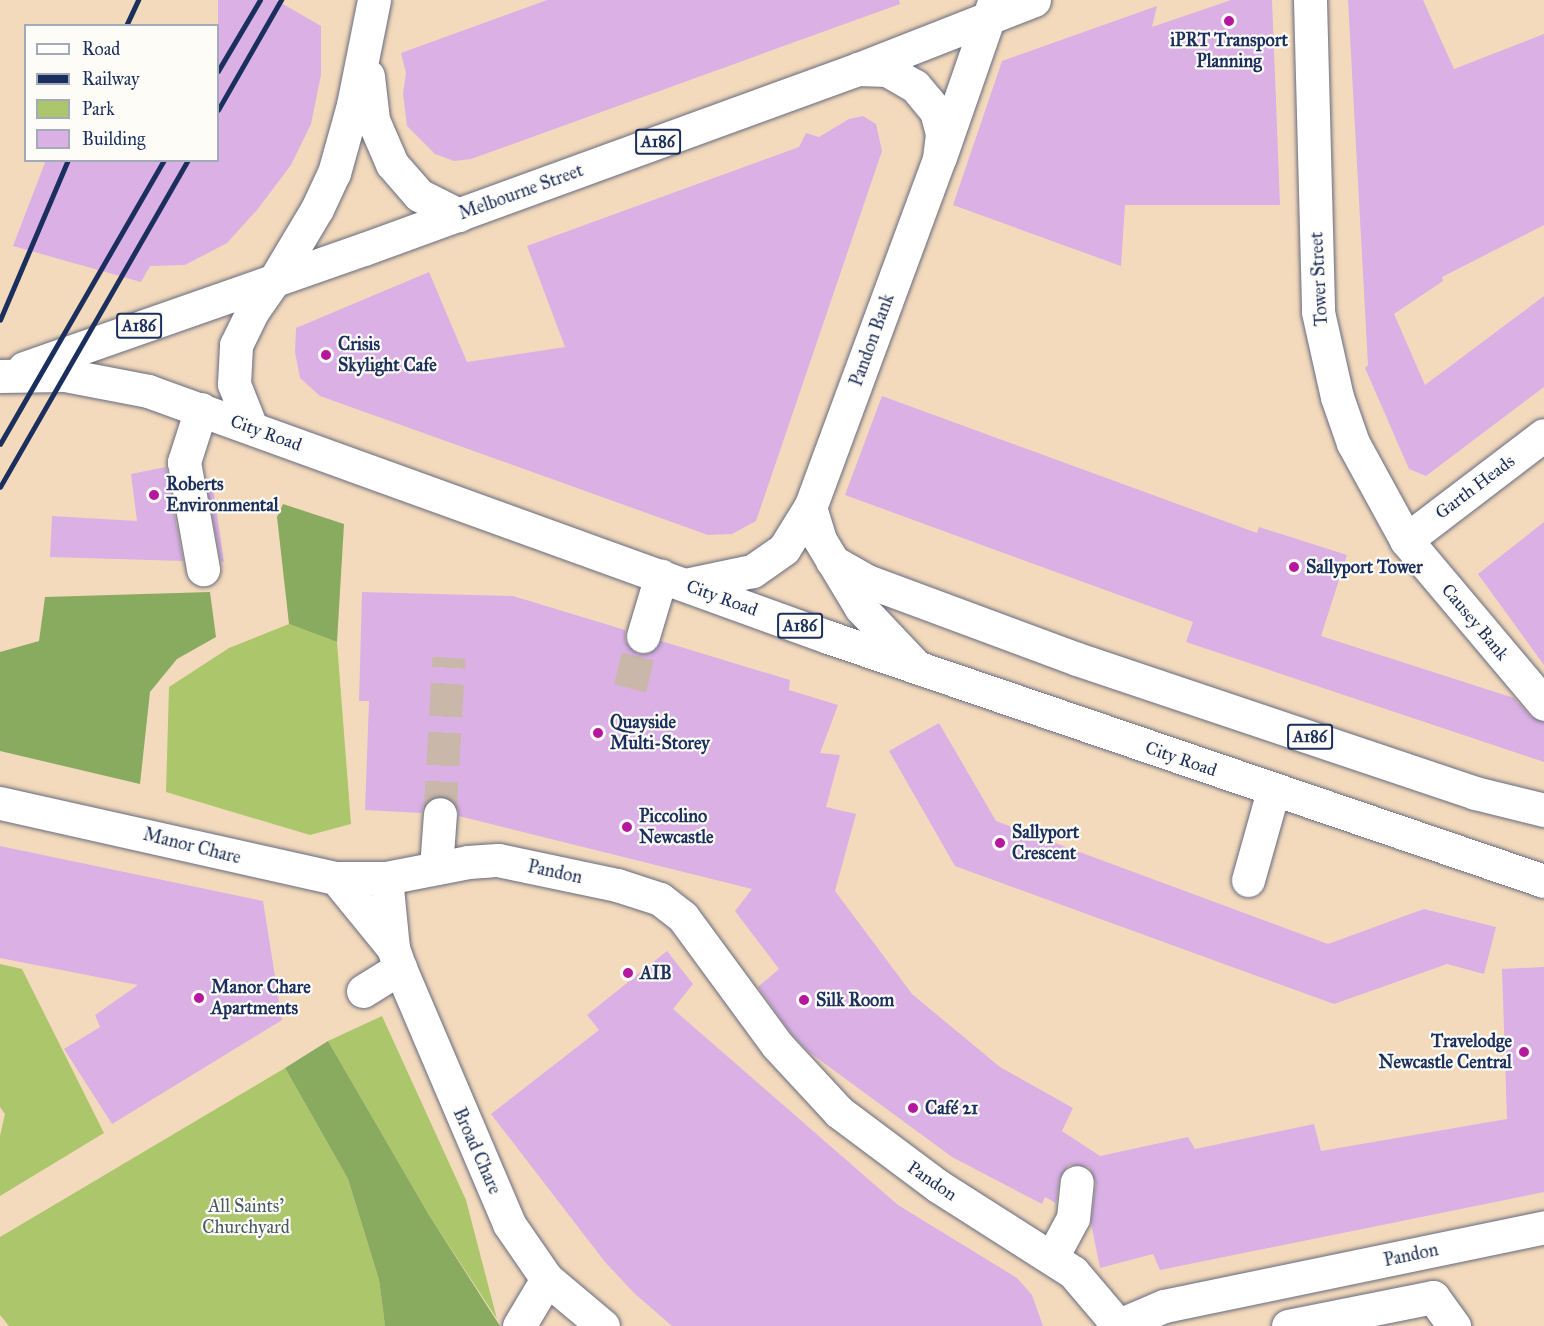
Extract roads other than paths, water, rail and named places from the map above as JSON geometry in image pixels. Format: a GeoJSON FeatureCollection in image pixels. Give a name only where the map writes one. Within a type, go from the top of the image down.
{"type":"FeatureCollection","features":[{"type":"Feature","properties":{"kind":"main road"},"geometry":{"type":"LineString","coordinates":[[251,427],[234,384],[236,345],[252,312],[274,281],[317,209],[334,173],[353,105],[378,34],[360,0]]}},
{"type":"Feature","properties":{"kind":"main road"},"geometry":{"type":"LineString","coordinates":[[374,0],[378,34],[373,120],[383,147],[419,195],[459,215]]}},
{"type":"Feature","properties":{"kind":"main road","name":"Melbourne Street"},"geometry":{"type":"LineString","coordinates":[[3,376],[459,215],[858,69],[992,8],[1034,0]]}},
{"type":"Feature","properties":{"kind":"main road","name":"Tower Street"},"geometry":{"type":"LineString","coordinates":[[1310,0],[1318,312],[1326,359],[1353,443],[1406,540]]}},
{"type":"Feature","properties":{"kind":"main road"},"geometry":{"type":"LineString","coordinates":[[939,159],[992,8]]}},
{"type":"Feature","properties":{"kind":"main road","name":"Pandon Bank"},"geometry":{"type":"LineString","coordinates":[[672,580],[716,581],[752,571],[784,549],[810,507],[939,159],[941,128],[929,100],[915,86],[887,70],[858,69]]}},
{"type":"Feature","properties":{"kind":"main road","name":"City Road"},"geometry":{"type":"LineString","coordinates":[[3,376],[65,375],[119,383],[201,409],[917,667],[1273,791],[1544,881]]}},
{"type":"Feature","properties":{"kind":"main road"},"geometry":{"type":"LineString","coordinates":[[201,409],[184,462],[203,569]]}},
{"type":"Feature","properties":{"kind":"main road","name":"Garth Heads"},"geometry":{"type":"LineString","coordinates":[[1406,540],[1544,435]]}},
{"type":"Feature","properties":{"kind":"main road","name":"A186"},"geometry":{"type":"LineString","coordinates":[[810,507],[820,540],[861,608],[917,667]]}},
{"type":"Feature","properties":{"kind":"main road","name":"Causey Bank"},"geometry":{"type":"LineString","coordinates":[[1406,540],[1544,704]]}},
{"type":"Feature","properties":{"kind":"main road","name":"A186"},"geometry":{"type":"LineString","coordinates":[[832,561],[867,581],[1077,660],[1475,793],[1544,810]]}},
{"type":"Feature","properties":{"kind":"main road"},"geometry":{"type":"LineString","coordinates":[[644,636],[672,580]]}},
{"type":"Feature","properties":{"kind":"main road"},"geometry":{"type":"LineString","coordinates":[[1248,880],[1273,791]]}},
{"type":"Feature","properties":{"kind":"main road","name":"Manor Chare"},"geometry":{"type":"LineString","coordinates":[[0,803],[336,878],[386,878]]}},
{"type":"Feature","properties":{"kind":"main road"},"geometry":{"type":"LineString","coordinates":[[436,868],[440,814]]}},
{"type":"Feature","properties":{"kind":"main road","name":"Pandon"},"geometry":{"type":"LineString","coordinates":[[386,878],[436,868],[498,860],[617,885],[660,899],[683,917],[777,1046],[839,1112],[938,1186],[1052,1257],[1094,1294],[1117,1326],[1164,1306],[1544,1227]]}},
{"type":"Feature","properties":{"kind":"main road","name":"Broad Chare"},"geometry":{"type":"LineString","coordinates":[[336,878],[396,958],[509,1224],[547,1279],[603,1326]]}},
{"type":"Feature","properties":{"kind":"main road","name":"Broad Chare"},"geometry":{"type":"LineString","coordinates":[[386,878],[396,958]]}},
{"type":"Feature","properties":{"kind":"main road"},"geometry":{"type":"LineString","coordinates":[[363,991],[396,958]]}},
{"type":"Feature","properties":{"kind":"main road"},"geometry":{"type":"LineString","coordinates":[[1052,1257],[1073,1218],[1077,1182]]}},
{"type":"Feature","properties":{"kind":"main road"},"geometry":{"type":"LineString","coordinates":[[519,1326],[547,1279]]}},
{"type":"Feature","properties":{"kind":"main road"},"geometry":{"type":"LineString","coordinates":[[1288,1326],[1433,1296],[1454,1326]]}},
{"type":"Feature","properties":{"kind":"tunnel"},"geometry":{"type":"LineString","coordinates":[[630,688],[643,636]]}},
{"type":"Feature","properties":{"kind":"tunnel"},"geometry":{"type":"LineString","coordinates":[[440,814],[449,657]]}},
{"type":"Feature","properties":{"kind":"railway"},"geometry":{"type":"LineString","coordinates":[[127,24],[138,0]]}},
{"type":"Feature","properties":{"kind":"railway"},"geometry":{"type":"LineString","coordinates":[[219,69],[260,0]]}},
{"type":"Feature","properties":{"kind":"railway"},"geometry":{"type":"LineString","coordinates":[[219,108],[281,0]]}},
{"type":"Feature","properties":{"kind":"railway"},"geometry":{"type":"LineString","coordinates":[[0,320],[67,162]]}},
{"type":"Feature","properties":{"kind":"railway"},"geometry":{"type":"LineString","coordinates":[[0,444],[163,162]]}},
{"type":"Feature","properties":{"kind":"railway"},"geometry":{"type":"LineString","coordinates":[[0,487],[187,162]]}},
{"type":"Feature","properties":{"kind":"place","name":"iPRT Transport Planning"},"geometry":{"type":"Point","coordinates":[1229,21]}},
{"type":"Feature","properties":{"kind":"place","name":"Crisis Skylight Cafe"},"geometry":{"type":"Point","coordinates":[326,355]}},
{"type":"Feature","properties":{"kind":"place","name":"Roberts Environmental"},"geometry":{"type":"Point","coordinates":[154,495]}},
{"type":"Feature","properties":{"kind":"place","name":"Sallyport Tower"},"geometry":{"type":"Point","coordinates":[1294,567]}},
{"type":"Feature","properties":{"kind":"place","name":"Quayside Multi-Storey"},"geometry":{"type":"Point","coordinates":[598,733]}},
{"type":"Feature","properties":{"kind":"place","name":"Piccolino Newcastle"},"geometry":{"type":"Point","coordinates":[627,827]}},
{"type":"Feature","properties":{"kind":"place","name":"Sallyport Crescent"},"geometry":{"type":"Point","coordinates":[1000,843]}},
{"type":"Feature","properties":{"kind":"place","name":"AIB"},"geometry":{"type":"Point","coordinates":[628,973]}},
{"type":"Feature","properties":{"kind":"place","name":"Manor Chare Apartments"},"geometry":{"type":"Point","coordinates":[199,998]}},
{"type":"Feature","properties":{"kind":"place","name":"Silk Room"},"geometry":{"type":"Point","coordinates":[804,1000]}},
{"type":"Feature","properties":{"kind":"place","name":"Travelodge Newcastle Central"},"geometry":{"type":"Point","coordinates":[1524,1052]}},
{"type":"Feature","properties":{"kind":"place","name":"Café 21"},"geometry":{"type":"Point","coordinates":[913,1108]}},
{"type":"Feature","properties":{"kind":"park label","name":"All Saints' Churchyard"},"geometry":{"type":"Point","coordinates":[246,1217]}}]}
